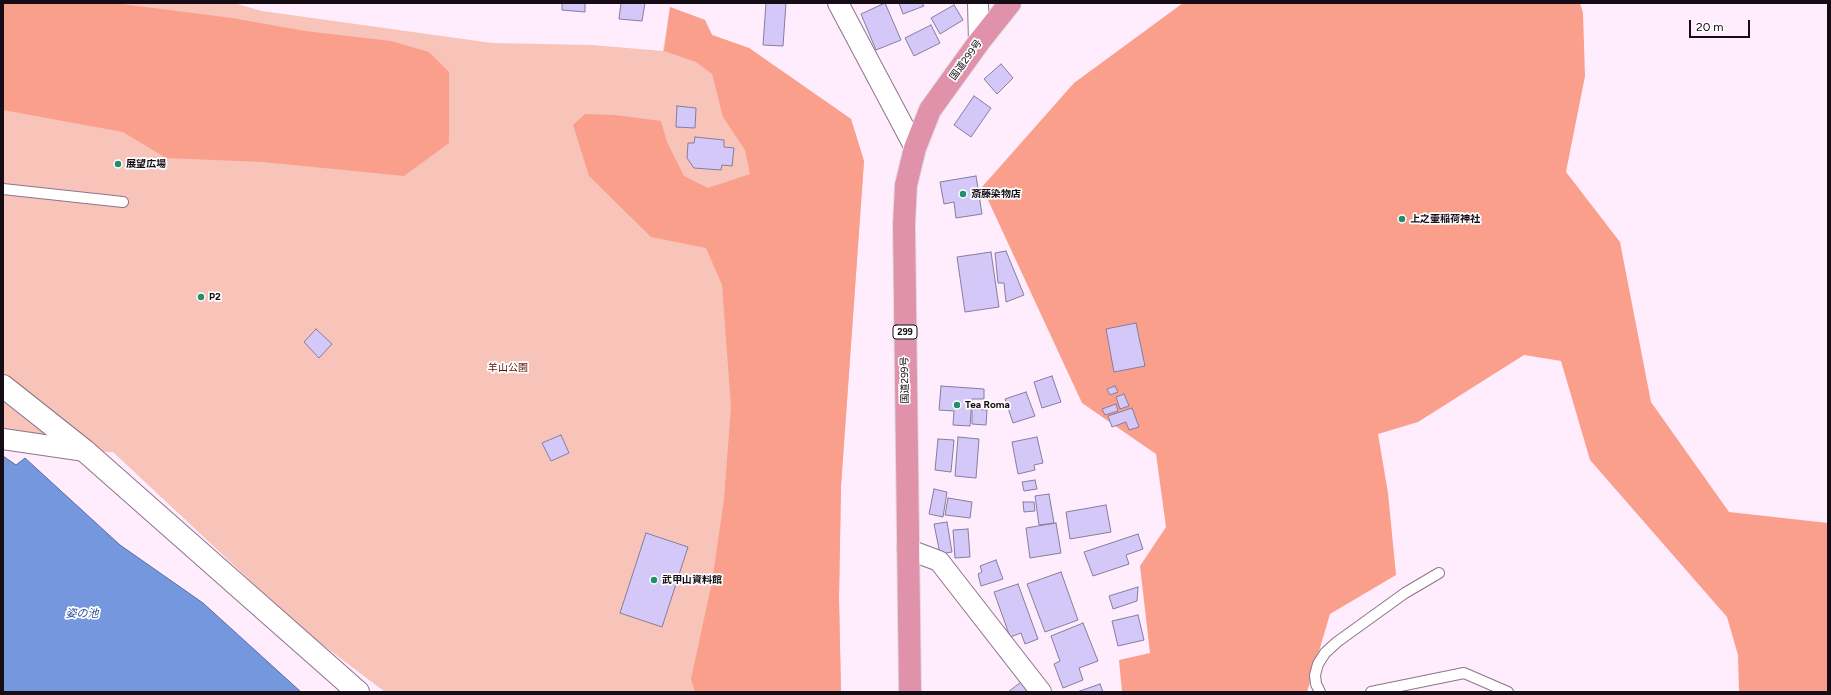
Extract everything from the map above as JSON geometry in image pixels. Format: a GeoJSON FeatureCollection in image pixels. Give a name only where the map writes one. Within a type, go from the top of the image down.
{"type":"FeatureCollection","features":[{"type":"Feature","properties":{"kind":"highway","name":"国道299号"},"geometry":{"type":"LineString","coordinates":[[910,692],[904,224],[906,185],[915,148],[930,110],[979,42],[1010,3]]}},
{"type":"Feature","properties":{"kind":"street"},"geometry":{"type":"LineString","coordinates":[[838,3],[915,148]]}},
{"type":"Feature","properties":{"kind":"street"},"geometry":{"type":"LineString","coordinates":[[978,3],[979,42]]}},
{"type":"Feature","properties":{"kind":"street"},"geometry":{"type":"LineString","coordinates":[[3,386],[85,450],[358,692]]}},
{"type":"Feature","properties":{"kind":"street"},"geometry":{"type":"LineString","coordinates":[[3,439],[85,450]]}},
{"type":"Feature","properties":{"kind":"street"},"geometry":{"type":"LineString","coordinates":[[907,549],[939,561],[1041,692]]}},
{"type":"Feature","properties":{"kind":"lane"},"geometry":{"type":"LineString","coordinates":[[3,189],[123,202]]}},
{"type":"Feature","properties":{"kind":"lane"},"geometry":{"type":"LineString","coordinates":[[1320,692],[1316,684],[1315,675],[1318,664],[1325,653],[1337,642],[1387,606],[1438,573]]}},
{"type":"Feature","properties":{"kind":"lane"},"geometry":{"type":"LineString","coordinates":[[1371,692],[1464,673],[1508,692]]}},
{"type":"Feature","properties":{"kind":"green space","name":"羊山公園"},"geometry":{"type":"Polygon","coordinates":[[[3,3],[234,3],[262,11],[492,43],[592,45],[663,51],[670,7],[705,20],[712,35],[749,48],[851,119],[864,161],[841,486],[839,598],[841,692],[385,692],[303,630],[113,452],[85,451],[3,432],[3,3]]]}},
{"type":"Feature","properties":{"kind":"shaded area"},"geometry":{"type":"Polygon","coordinates":[[[3,3],[114,3],[232,18],[305,31],[391,41],[429,52],[449,72],[449,143],[404,176],[263,162],[166,158],[123,132],[3,110],[3,3]]]}},
{"type":"Feature","properties":{"kind":"shaded area"},"geometry":{"type":"Polygon","coordinates":[[[1183,3],[1580,3],[1583,13],[1585,76],[1566,172],[1620,242],[1651,402],[1729,512],[1828,523],[1828,692],[1739,692],[1738,655],[1727,617],[1590,460],[1561,361],[1524,355],[1418,422],[1378,434],[1388,493],[1396,575],[1330,614],[1307,692],[1122,692],[1119,660],[1150,653],[1140,566],[1166,527],[1156,454],[1082,403],[982,187],[1074,83],[1183,3]]]}},
{"type":"Feature","properties":{"kind":"shaded area"},"geometry":{"type":"Polygon","coordinates":[[[670,7],[705,20],[712,35],[749,48],[851,119],[864,161],[841,486],[839,598],[841,692],[695,692],[691,679],[712,582],[724,499],[731,407],[722,285],[706,248],[651,237],[589,176],[573,125],[585,114],[615,115],[661,121],[667,142],[684,176],[708,188],[750,174],[745,150],[723,117],[712,74],[696,62],[664,51],[670,7]]]}},
{"type":"Feature","properties":{"kind":"water","name":"姿の池"},"geometry":{"type":"Polygon","coordinates":[[[3,456],[16,465],[25,458],[120,545],[203,603],[301,692],[3,692],[3,456]]]}},
{"type":"Feature","properties":{"kind":"building"},"geometry":{"type":"Polygon","coordinates":[[[562,3],[585,3],[585,12],[562,10],[562,3]]]}},
{"type":"Feature","properties":{"kind":"building"},"geometry":{"type":"Polygon","coordinates":[[[621,3],[645,3],[642,21],[619,19],[621,3]]]}},
{"type":"Feature","properties":{"kind":"building"},"geometry":{"type":"Polygon","coordinates":[[[766,3],[786,3],[783,46],[763,45],[766,3]]]}},
{"type":"Feature","properties":{"kind":"building"},"geometry":{"type":"Polygon","coordinates":[[[885,3],[901,40],[876,50],[861,14],[885,3]]]}},
{"type":"Feature","properties":{"kind":"building"},"geometry":{"type":"Polygon","coordinates":[[[899,3],[922,3],[924,6],[903,14],[899,3]]]}},
{"type":"Feature","properties":{"kind":"building"},"geometry":{"type":"Polygon","coordinates":[[[954,5],[963,20],[940,34],[931,18],[954,5]]]}},
{"type":"Feature","properties":{"kind":"building"},"geometry":{"type":"Polygon","coordinates":[[[931,25],[940,43],[914,56],[905,38],[931,25]]]}},
{"type":"Feature","properties":{"kind":"building"},"geometry":{"type":"Polygon","coordinates":[[[1001,64],[1013,78],[997,94],[984,79],[1001,64]]]}},
{"type":"Feature","properties":{"kind":"building"},"geometry":{"type":"Polygon","coordinates":[[[974,96],[991,108],[971,137],[954,125],[974,96]]]}},
{"type":"Feature","properties":{"kind":"building"},"geometry":{"type":"Polygon","coordinates":[[[677,106],[696,108],[695,128],[676,127],[677,106]]]}},
{"type":"Feature","properties":{"kind":"building"},"geometry":{"type":"Polygon","coordinates":[[[695,137],[724,140],[724,147],[734,148],[732,166],[722,165],[721,170],[694,168],[687,158],[688,143],[694,143],[695,137]]]}},
{"type":"Feature","properties":{"kind":"building"},"geometry":{"type":"Polygon","coordinates":[[[976,176],[982,214],[956,218],[954,202],[944,204],[940,182],[976,176]]]}},
{"type":"Feature","properties":{"kind":"building"},"geometry":{"type":"Polygon","coordinates":[[[1006,251],[1024,295],[1006,302],[1004,283],[998,283],[995,253],[1006,251]]]}},
{"type":"Feature","properties":{"kind":"building"},"geometry":{"type":"Polygon","coordinates":[[[991,252],[999,307],[965,312],[957,257],[991,252]]]}},
{"type":"Feature","properties":{"kind":"building"},"geometry":{"type":"Polygon","coordinates":[[[1136,323],[1145,366],[1114,372],[1106,329],[1136,323]]]}},
{"type":"Feature","properties":{"kind":"building"},"geometry":{"type":"Polygon","coordinates":[[[316,329],[332,344],[319,358],[304,342],[316,329]]]}},
{"type":"Feature","properties":{"kind":"building"},"geometry":{"type":"Polygon","coordinates":[[[1052,376],[1061,402],[1042,408],[1034,382],[1052,376]]]}},
{"type":"Feature","properties":{"kind":"building"},"geometry":{"type":"Polygon","coordinates":[[[941,386],[984,389],[984,399],[972,399],[970,426],[953,425],[954,411],[939,410],[941,386]]]}},
{"type":"Feature","properties":{"kind":"building"},"geometry":{"type":"Polygon","coordinates":[[[1115,386],[1118,392],[1110,395],[1107,389],[1115,386]]]}},
{"type":"Feature","properties":{"kind":"building"},"geometry":{"type":"Polygon","coordinates":[[[1026,392],[1035,416],[1013,423],[1005,399],[1026,392]]]}},
{"type":"Feature","properties":{"kind":"building"},"geometry":{"type":"Polygon","coordinates":[[[1124,394],[1129,406],[1120,409],[1116,397],[1124,394]]]}},
{"type":"Feature","properties":{"kind":"building"},"geometry":{"type":"Polygon","coordinates":[[[1116,404],[1118,411],[1105,415],[1102,409],[1116,404]]]}},
{"type":"Feature","properties":{"kind":"building"},"geometry":{"type":"Polygon","coordinates":[[[1132,408],[1139,427],[1129,430],[1126,422],[1112,427],[1108,416],[1132,408]]]}},
{"type":"Feature","properties":{"kind":"building"},"geometry":{"type":"Polygon","coordinates":[[[972,409],[987,410],[986,425],[972,424],[972,409]]]}},
{"type":"Feature","properties":{"kind":"building"},"geometry":{"type":"Polygon","coordinates":[[[561,435],[569,453],[551,461],[542,443],[561,435]]]}},
{"type":"Feature","properties":{"kind":"building"},"geometry":{"type":"Polygon","coordinates":[[[958,437],[979,439],[976,478],[955,476],[958,437]]]}},
{"type":"Feature","properties":{"kind":"building"},"geometry":{"type":"Polygon","coordinates":[[[1037,437],[1043,463],[1034,465],[1035,470],[1018,474],[1012,442],[1037,437]]]}},
{"type":"Feature","properties":{"kind":"building"},"geometry":{"type":"Polygon","coordinates":[[[938,439],[954,440],[951,472],[935,470],[938,439]]]}},
{"type":"Feature","properties":{"kind":"building"},"geometry":{"type":"Polygon","coordinates":[[[1035,480],[1037,489],[1024,491],[1022,482],[1035,480]]]}},
{"type":"Feature","properties":{"kind":"building"},"geometry":{"type":"Polygon","coordinates":[[[934,489],[947,492],[943,517],[929,514],[934,489]]]}},
{"type":"Feature","properties":{"kind":"building"},"geometry":{"type":"Polygon","coordinates":[[[1049,494],[1054,523],[1039,525],[1035,496],[1049,494]]]}},
{"type":"Feature","properties":{"kind":"building"},"geometry":{"type":"Polygon","coordinates":[[[948,498],[972,502],[970,518],[945,515],[948,498]]]}},
{"type":"Feature","properties":{"kind":"building"},"geometry":{"type":"Polygon","coordinates":[[[1023,502],[1034,502],[1035,511],[1024,512],[1023,502]]]}},
{"type":"Feature","properties":{"kind":"building"},"geometry":{"type":"Polygon","coordinates":[[[1106,505],[1111,532],[1070,539],[1066,512],[1106,505]]]}},
{"type":"Feature","properties":{"kind":"building"},"geometry":{"type":"Polygon","coordinates":[[[947,522],[952,552],[940,554],[934,524],[947,522]]]}},
{"type":"Feature","properties":{"kind":"building"},"geometry":{"type":"Polygon","coordinates":[[[1056,523],[1061,553],[1030,558],[1026,528],[1056,523]]]}},
{"type":"Feature","properties":{"kind":"building"},"geometry":{"type":"Polygon","coordinates":[[[968,529],[970,557],[955,558],[953,530],[968,529]]]}},
{"type":"Feature","properties":{"kind":"building","name":"武甲山資料館"},"geometry":{"type":"Polygon","coordinates":[[[646,533],[688,547],[662,627],[620,613],[646,533]]]}},
{"type":"Feature","properties":{"kind":"building"},"geometry":{"type":"Polygon","coordinates":[[[1138,534],[1143,549],[1126,555],[1129,564],[1093,576],[1084,552],[1138,534]]]}},
{"type":"Feature","properties":{"kind":"building"},"geometry":{"type":"Polygon","coordinates":[[[996,560],[1003,579],[981,586],[978,574],[982,572],[980,566],[996,560]]]}},
{"type":"Feature","properties":{"kind":"building"},"geometry":{"type":"Polygon","coordinates":[[[1061,572],[1078,620],[1045,632],[1027,584],[1061,572]]]}},
{"type":"Feature","properties":{"kind":"building"},"geometry":{"type":"Polygon","coordinates":[[[1018,584],[1038,639],[1025,644],[1021,633],[1010,637],[994,592],[1018,584]]]}},
{"type":"Feature","properties":{"kind":"building"},"geometry":{"type":"Polygon","coordinates":[[[1138,587],[1137,601],[1113,609],[1109,596],[1138,587]]]}},
{"type":"Feature","properties":{"kind":"building"},"geometry":{"type":"Polygon","coordinates":[[[1138,615],[1144,640],[1118,646],[1112,621],[1138,615]]]}},
{"type":"Feature","properties":{"kind":"building"},"geometry":{"type":"Polygon","coordinates":[[[1083,623],[1098,661],[1079,668],[1083,680],[1063,688],[1054,664],[1060,661],[1051,636],[1083,623]]]}},
{"type":"Feature","properties":{"kind":"building"},"geometry":{"type":"Polygon","coordinates":[[[1021,682],[1029,692],[1008,692],[1021,682]]]}},
{"type":"Feature","properties":{"kind":"building"},"geometry":{"type":"Polygon","coordinates":[[[1100,684],[1103,692],[1077,692],[1100,684]]]}},
{"type":"Feature","properties":{"kind":"place","name":"展望広場"},"geometry":{"type":"Point","coordinates":[118,164]}},
{"type":"Feature","properties":{"kind":"place","name":"斎藤染物店"},"geometry":{"type":"Point","coordinates":[963,194]}},
{"type":"Feature","properties":{"kind":"place","name":"上之壷稲荷神社"},"geometry":{"type":"Point","coordinates":[1402,219]}},
{"type":"Feature","properties":{"kind":"place","name":"P2"},"geometry":{"type":"Point","coordinates":[201,297]}},
{"type":"Feature","properties":{"kind":"place","name":"Tea Roma"},"geometry":{"type":"Point","coordinates":[957,405]}},
{"type":"Feature","properties":{"kind":"place","name":"武甲山資料館"},"geometry":{"type":"Point","coordinates":[654,580]}}]}
